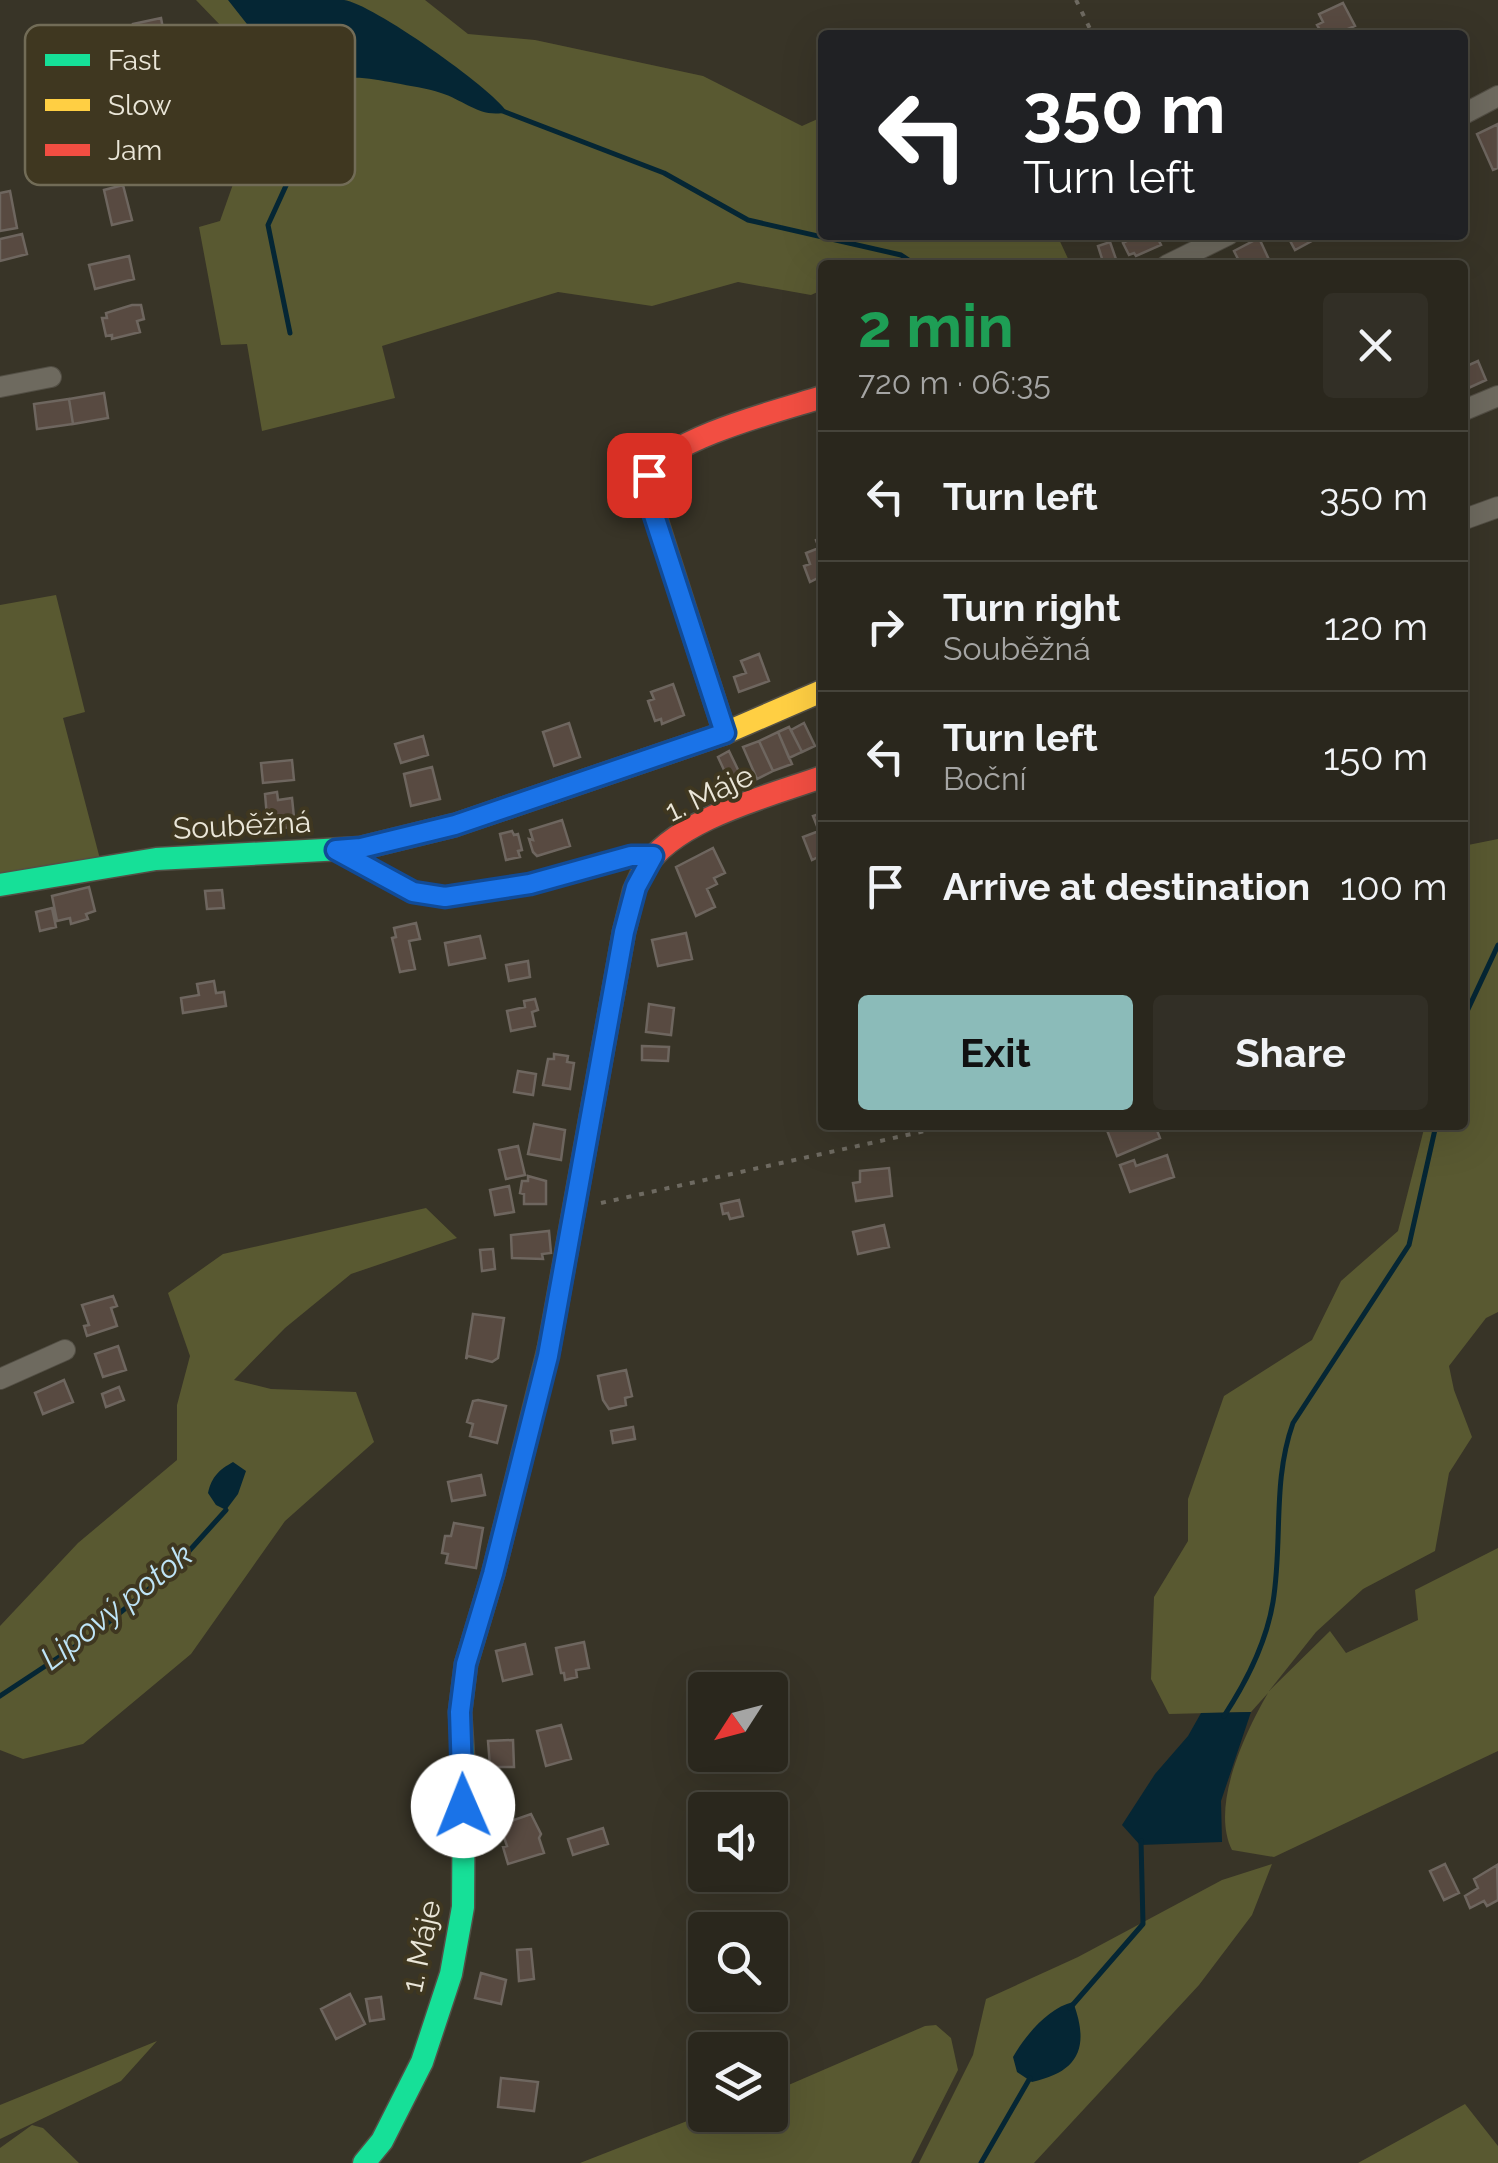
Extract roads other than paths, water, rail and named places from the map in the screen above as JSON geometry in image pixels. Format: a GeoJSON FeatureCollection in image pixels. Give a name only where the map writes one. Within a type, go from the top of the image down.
{"type":"FeatureCollection","features":[{"type":"Feature","properties":{"kind":"street"},"geometry":{"type":"LineString","coordinates":[[1468,112],[1498,96]]}},
{"type":"Feature","properties":{"kind":"street"},"geometry":{"type":"LineString","coordinates":[[1177,260],[1218,240]]}},
{"type":"Feature","properties":{"kind":"street"},"geometry":{"type":"LineString","coordinates":[[0,387],[51,377]]}},
{"type":"Feature","properties":{"kind":"street"},"geometry":{"type":"LineString","coordinates":[[1468,408],[1498,396]]}},
{"type":"Feature","properties":{"kind":"street"},"geometry":{"type":"LineString","coordinates":[[725,733],[650,503],[649,475],[662,456],[704,437],[818,398]]}},
{"type":"Feature","properties":{"kind":"street"},"geometry":{"type":"LineString","coordinates":[[1468,518],[1498,507]]}},
{"type":"Feature","properties":{"kind":"street","name":"Souběžná"},"geometry":{"type":"LineString","coordinates":[[0,885],[156,859],[361,848],[455,825],[725,733],[818,693]]}},
{"type":"Feature","properties":{"kind":"street","name":"1. Máje"},"geometry":{"type":"LineString","coordinates":[[364,2163],[382,2141],[422,2062],[450,1974],[463,1907],[464,1772],[460,1712],[466,1664],[548,1356],[624,932],[636,887],[653,856],[684,833],[818,778]]}},
{"type":"Feature","properties":{"kind":"street"},"geometry":{"type":"LineString","coordinates":[[336,850],[413,892],[445,897],[530,884],[631,856],[653,856]]}},
{"type":"Feature","properties":{"kind":"street"},"geometry":{"type":"LineString","coordinates":[[0,1379],[65,1350]]}},
{"type":"Feature","properties":{"kind":"water"},"geometry":{"type":"Polygon","coordinates":[[[228,0],[344,0],[403,30],[479,85],[507,112],[481,111],[424,88],[355,78],[355,25],[248,25],[228,0]]]}},
{"type":"Feature","properties":{"kind":"water"},"geometry":{"type":"Polygon","coordinates":[[[233,1462],[246,1471],[238,1494],[226,1510],[216,1505],[208,1493],[217,1474],[233,1462]]]}},
{"type":"Feature","properties":{"kind":"water"},"geometry":{"type":"Polygon","coordinates":[[[1251,1712],[1221,1801],[1222,1842],[1140,1845],[1122,1825],[1201,1713],[1251,1712]]]}},
{"type":"Feature","properties":{"kind":"water"},"geometry":{"type":"Polygon","coordinates":[[[1073,2002],[1080,2032],[1076,2055],[1061,2072],[1032,2082],[1017,2072],[1013,2057],[1038,2024],[1073,2002]]]}},
{"type":"Feature","properties":{"kind":"waterway"},"geometry":{"type":"LineString","coordinates":[[500,110],[664,173],[748,220],[818,236]]}},
{"type":"Feature","properties":{"kind":"waterway"},"geometry":{"type":"LineString","coordinates":[[286,185],[268,225],[290,333]]}},
{"type":"Feature","properties":{"kind":"waterway"},"geometry":{"type":"LineString","coordinates":[[835,240],[908,260]]}},
{"type":"Feature","properties":{"kind":"waterway"},"geometry":{"type":"LineString","coordinates":[[1468,1009],[1498,945]]}},
{"type":"Feature","properties":{"kind":"waterway"},"geometry":{"type":"LineString","coordinates":[[1224,1716],[1254,1662],[1270,1618],[1282,1467],[1293,1423],[1409,1245],[1435,1130]]}},
{"type":"Feature","properties":{"kind":"waterway","name":"Lipový potok"},"geometry":{"type":"LineString","coordinates":[[0,1696],[94,1634],[171,1571],[226,1510]]}},
{"type":"Feature","properties":{"kind":"waterway"},"geometry":{"type":"LineString","coordinates":[[1070,2008],[1143,1924],[1141,1841]]}},
{"type":"Feature","properties":{"kind":"waterway"},"geometry":{"type":"LineString","coordinates":[[981,2163],[1030,2078]]}}]}
